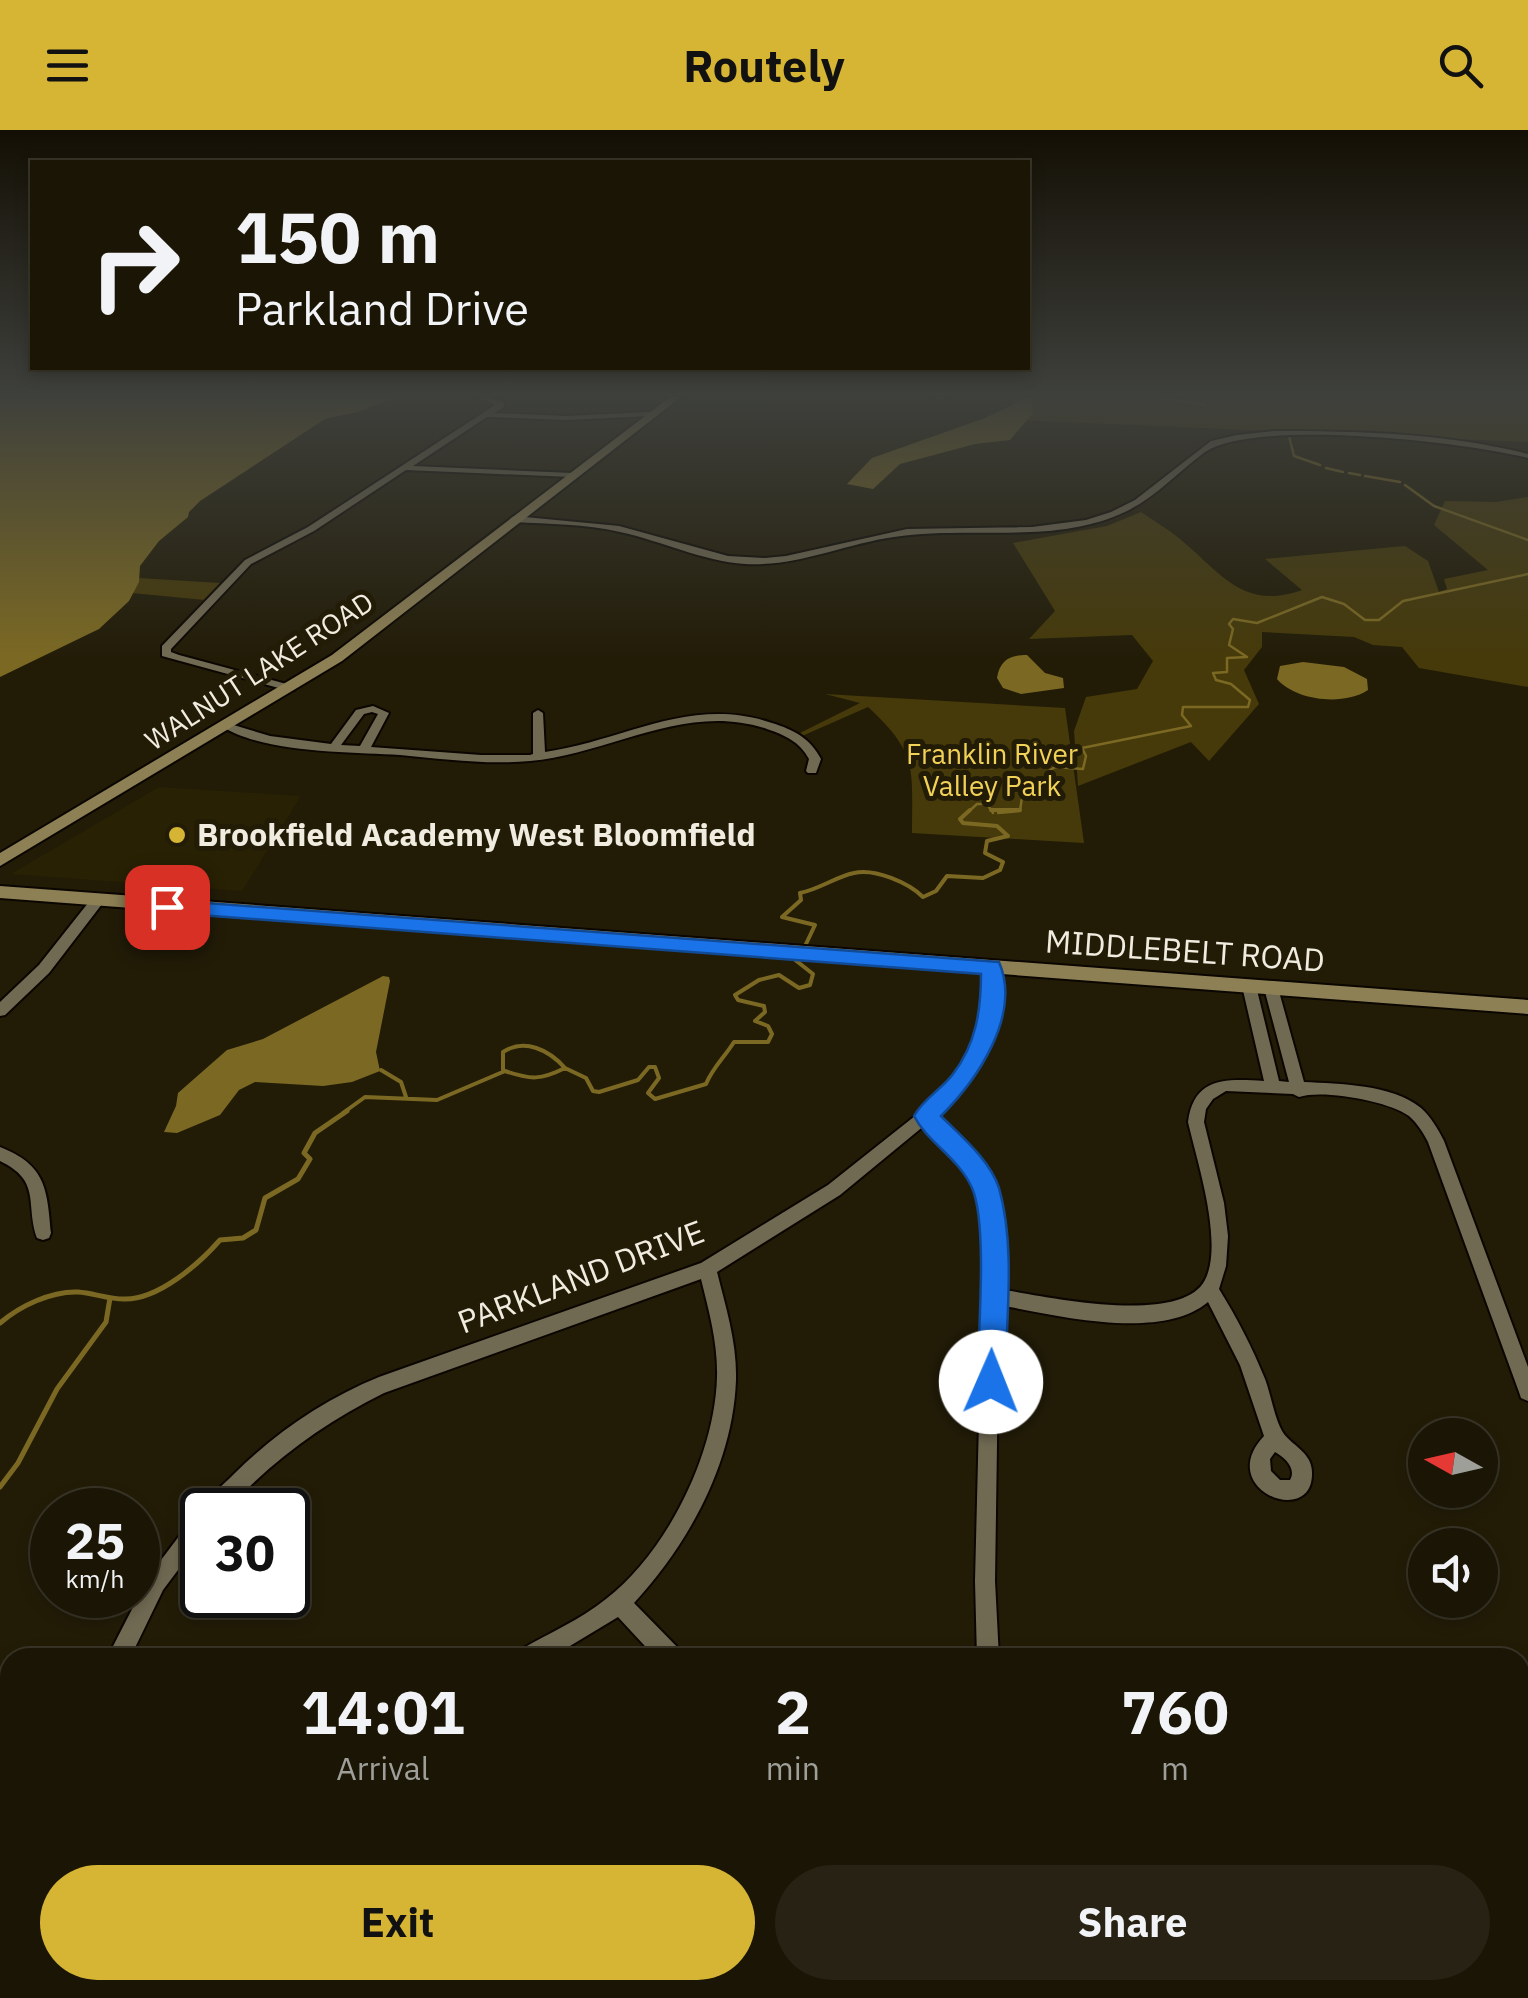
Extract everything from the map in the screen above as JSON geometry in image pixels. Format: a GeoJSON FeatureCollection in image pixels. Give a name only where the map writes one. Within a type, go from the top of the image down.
{"type":"FeatureCollection","features":[{"type":"Feature","properties":{"kind":"street"},"geometry":{"type":"LineString","coordinates":[[290,688],[174,657],[166,654],[166,648],[248,562],[312,530],[381,484]]}},
{"type":"Feature","properties":{"kind":"street","name":"WALNUT LAKE ROAD"},"geometry":{"type":"LineString","coordinates":[[0,860],[290,688],[381,625],[560,484]]}},
{"type":"Feature","properties":{"kind":"street"},"geometry":{"type":"LineString","coordinates":[[514,520],[614,528],[728,559],[773,561],[806,558],[875,537],[909,532],[1045,528],[1091,522],[1132,506],[1159,484]]}},
{"type":"Feature","properties":{"kind":"street"},"geometry":{"type":"LineString","coordinates":[[334,746],[360,712],[373,709],[384,713],[364,749]]}},
{"type":"Feature","properties":{"kind":"street"},"geometry":{"type":"LineString","coordinates":[[538,713],[539,757]]}},
{"type":"Feature","properties":{"kind":"street"},"geometry":{"type":"LineString","coordinates":[[227,726],[292,744],[464,757],[539,757],[575,752],[657,723],[710,713],[747,717],[801,738],[816,759],[812,772]]}},
{"type":"Feature","properties":{"kind":"street","name":"MIDDLEBELT ROAD"},"geometry":{"type":"LineString","coordinates":[[0,892],[1528,1007]]}},
{"type":"Feature","properties":{"kind":"street"},"geometry":{"type":"LineString","coordinates":[[0,1011],[44,969],[97,902]]}},
{"type":"Feature","properties":{"kind":"street","name":"PARKLAND DRIVE"},"geometry":{"type":"LineString","coordinates":[[232,1488],[277,1444],[332,1408],[379,1386],[707,1269],[834,1190],[926,1116],[961,1082],[982,1045],[992,1008],[992,967]]}},
{"type":"Feature","properties":{"kind":"street"},"geometry":{"type":"LineString","coordinates":[[1249,986],[1286,1089]]}},
{"type":"Feature","properties":{"kind":"street"},"geometry":{"type":"LineString","coordinates":[[1272,988],[1286,1089]]}},
{"type":"Feature","properties":{"kind":"street"},"geometry":{"type":"LineString","coordinates":[[992,1296],[1149,1314],[1164,1314],[1196,1302],[1210,1289],[1220,1248],[1196,1110],[1204,1095],[1224,1084],[1392,1100],[1426,1122],[1436,1141],[1528,1392]]}},
{"type":"Feature","properties":{"kind":"street"},"geometry":{"type":"LineString","coordinates":[[926,1116],[963,1153],[986,1188],[992,1221],[985,1581],[988,1648]]}},
{"type":"Feature","properties":{"kind":"street"},"geometry":{"type":"LineString","coordinates":[[0,1154],[19,1161],[37,1180],[43,1234]]}},
{"type":"Feature","properties":{"kind":"street"},"geometry":{"type":"LineString","coordinates":[[545,1648],[620,1603],[679,1529],[716,1446],[726,1381],[725,1345],[707,1269]]}},
{"type":"Feature","properties":{"kind":"street"},"geometry":{"type":"LineString","coordinates":[[1210,1289],[1236,1331],[1262,1388],[1275,1440]]}},
{"type":"Feature","properties":{"kind":"street"},"geometry":{"type":"LineString","coordinates":[[123,1648],[156,1583],[180,1551]]}},
{"type":"Feature","properties":{"kind":"street"},"geometry":{"type":"LineString","coordinates":[[620,1603],[663,1648]]}},
{"type":"Feature","properties":{"kind":"shaded area"},"geometry":{"type":"Polygon","coordinates":[[[0,484],[226,484],[200,501],[188,517],[159,541],[140,566],[139,582],[129,601],[99,629],[0,677],[0,484]]]}},
{"type":"Feature","properties":{"kind":"shaded area"},"geometry":{"type":"Polygon","coordinates":[[[848,484],[878,484],[873,489],[848,484]]]}},
{"type":"Feature","properties":{"kind":"shaded area"},"geometry":{"type":"Polygon","coordinates":[[[1027,655],[1045,673],[1063,678],[1064,688],[1021,694],[1003,688],[997,678],[1003,663],[1027,655]]]}},
{"type":"Feature","properties":{"kind":"shaded area"},"geometry":{"type":"Polygon","coordinates":[[[1303,662],[1344,667],[1367,679],[1368,690],[1346,698],[1321,699],[1296,692],[1277,679],[1280,666],[1303,662]]]}},
{"type":"Feature","properties":{"kind":"shaded area","name":"Brookfield Academy West Bloomfield"},"geometry":{"type":"Polygon","coordinates":[[[159,787],[301,796],[242,891],[11,874],[159,787]]]}},
{"type":"Feature","properties":{"kind":"shaded area"},"geometry":{"type":"Polygon","coordinates":[[[383,976],[390,981],[376,1052],[380,1071],[352,1082],[323,1086],[255,1082],[239,1090],[220,1115],[177,1133],[164,1132],[178,1093],[227,1050],[263,1039],[383,976]]]}},
{"type":"Feature","properties":{"kind":"green space"},"geometry":{"type":"Polygon","coordinates":[[[1528,497],[1528,687],[1419,668],[1402,647],[1373,645],[1354,637],[1262,632],[1262,647],[1244,670],[1259,704],[1209,761],[1191,742],[1078,786],[1074,731],[1086,697],[1137,689],[1153,661],[1132,635],[1029,639],[1055,611],[1013,543],[1107,526],[1141,512],[1175,535],[1221,576],[1248,592],[1264,596],[1302,590],[1265,559],[1405,546],[1428,561],[1439,592],[1447,589],[1444,579],[1488,570],[1434,525],[1445,501],[1496,502],[1528,497]]]}},
{"type":"Feature","properties":{"kind":"green space"},"geometry":{"type":"Polygon","coordinates":[[[138,578],[220,583],[205,600],[132,593],[138,578]]]}},
{"type":"Feature","properties":{"kind":"green space","name":"Franklin River Valley Park"},"geometry":{"type":"Polygon","coordinates":[[[825,694],[1065,708],[1084,843],[912,833],[909,763],[896,737],[868,707],[802,736],[798,734],[860,703],[825,694]]]}},
{"type":"Feature","properties":{"kind":"waterway"},"geometry":{"type":"LineString","coordinates":[[1405,485],[1434,506],[1528,540]]}},
{"type":"Feature","properties":{"kind":"waterway"},"geometry":{"type":"LineString","coordinates":[[998,813],[1020,811],[1022,797],[1044,783],[1047,772],[1055,767],[1083,769],[1086,756],[1082,748],[1191,726],[1182,715],[1183,707],[1248,707],[1250,700],[1231,684],[1216,680],[1213,673],[1227,672],[1227,658],[1247,657],[1229,645],[1233,629],[1229,624],[1233,619],[1257,623],[1322,597],[1344,604],[1365,620],[1379,620],[1403,601],[1528,574]]}},
{"type":"Feature","properties":{"kind":"waterway"},"geometry":{"type":"LineString","coordinates":[[967,813],[977,804],[987,804],[991,810]]}},
{"type":"Feature","properties":{"kind":"waterway"},"geometry":{"type":"LineString","coordinates":[[806,944],[815,925],[782,917],[801,900],[800,893],[840,877],[862,872],[881,875],[901,882],[923,897],[936,891],[947,876],[983,878],[1000,870],[1003,862],[985,853],[987,841],[1008,836],[997,826],[963,823],[960,819],[970,810]]}},
{"type":"Feature","properties":{"kind":"waterway"},"geometry":{"type":"LineString","coordinates":[[991,810],[1020,810]]}},
{"type":"Feature","properties":{"kind":"waterway"},"geometry":{"type":"LineString","coordinates":[[565,1068],[586,1078],[593,1091],[599,1092],[638,1080],[649,1067],[655,1067],[659,1078],[648,1093],[655,1099],[706,1084],[734,1042],[768,1042],[772,1034],[768,1026],[755,1021],[765,1012],[764,1006],[738,1000],[735,995],[759,980],[779,975],[799,988],[810,985],[813,974],[794,959]]}},
{"type":"Feature","properties":{"kind":"waterway"},"geometry":{"type":"LineString","coordinates":[[503,1072],[503,1052],[520,1046],[544,1051],[565,1068]]}},
{"type":"Feature","properties":{"kind":"waterway"},"geometry":{"type":"LineString","coordinates":[[503,1072],[536,1077],[565,1068]]}},
{"type":"Feature","properties":{"kind":"waterway"},"geometry":{"type":"LineString","coordinates":[[381,1070],[401,1082],[406,1097]]}},
{"type":"Feature","properties":{"kind":"waterway"},"geometry":{"type":"LineString","coordinates":[[343,1113],[365,1097],[437,1100],[503,1072]]}},
{"type":"Feature","properties":{"kind":"waterway"},"geometry":{"type":"LineString","coordinates":[[0,1323],[26,1305],[57,1294],[78,1292],[124,1299],[164,1287],[220,1240],[243,1238],[256,1230],[265,1198],[298,1179],[310,1159],[304,1153],[315,1133],[347,1111]]}},
{"type":"Feature","properties":{"kind":"waterway"},"geometry":{"type":"LineString","coordinates":[[0,1487],[18,1463],[57,1389],[106,1322],[110,1298]]}},
{"type":"Feature","properties":{"kind":"place","name":"Brookfield Academy West Bloomfield"},"geometry":{"type":"Point","coordinates":[177,835]}},
{"type":"Feature","properties":{"kind":"route"},"geometry":{"type":"LineString","coordinates":[[167,907],[992,967],[992,1008],[982,1045],[961,1082],[926,1116],[970,1160],[986,1188],[994,1268],[991,1382]]}}]}
